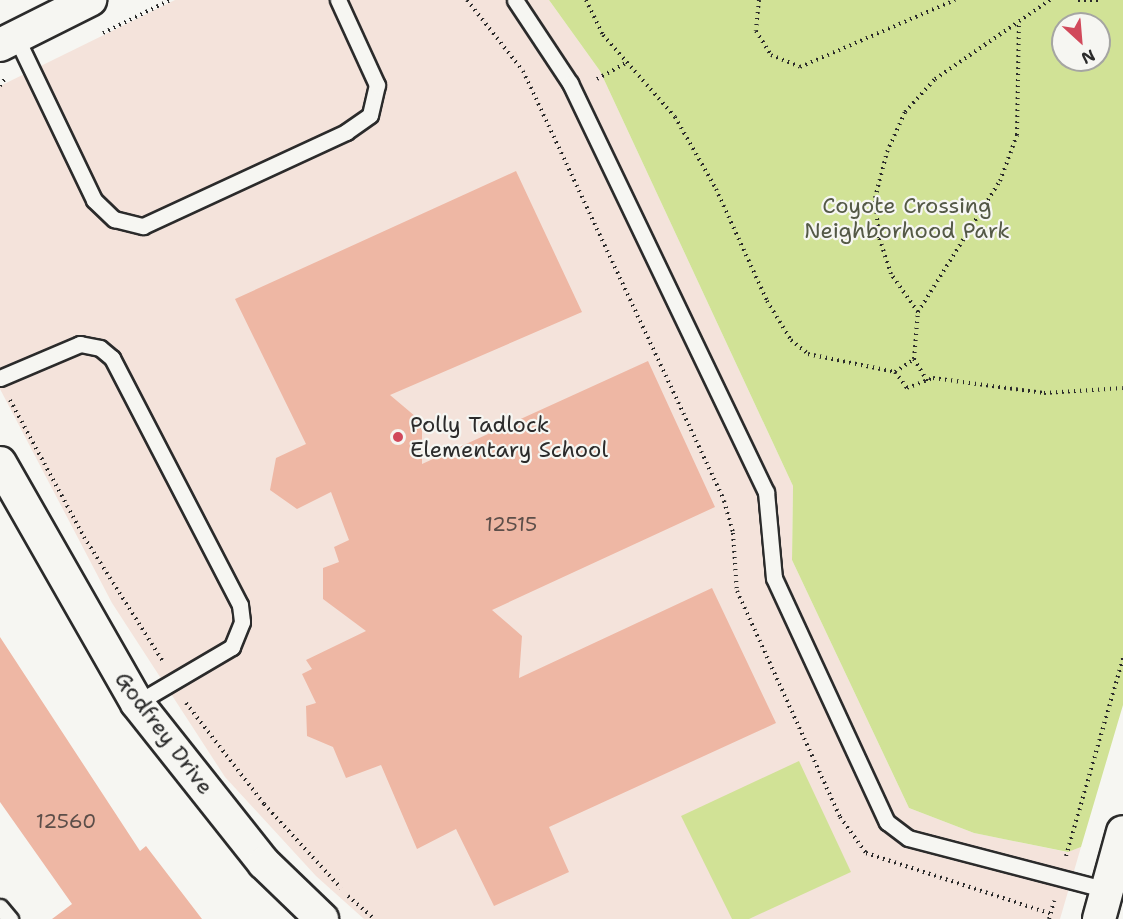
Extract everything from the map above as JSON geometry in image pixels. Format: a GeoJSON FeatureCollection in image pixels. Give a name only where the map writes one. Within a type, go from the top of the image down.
{"type":"FeatureCollection","features":[{"type":"Feature","properties":{"kind":"street"},"geometry":{"type":"LineString","coordinates":[[8,41],[90,0]]}},
{"type":"Feature","properties":{"kind":"street","name":"Godfrey Drive"},"geometry":{"type":"LineString","coordinates":[[0,463],[137,703],[264,863],[322,919]]}},
{"type":"Feature","properties":{"kind":"street"},"geometry":{"type":"LineString","coordinates":[[1099,919],[1123,832]]}},
{"type":"Feature","properties":{"kind":"lane"},"geometry":{"type":"LineString","coordinates":[[8,41],[94,200],[114,219],[143,226],[346,132],[370,115],[377,85],[338,0]]}},
{"type":"Feature","properties":{"kind":"lane"},"geometry":{"type":"LineString","coordinates":[[515,0],[570,83],[766,492],[774,578],[887,822],[909,838],[1107,890]]}},
{"type":"Feature","properties":{"kind":"lane"},"geometry":{"type":"LineString","coordinates":[[0,378],[80,344],[100,348],[112,358],[240,605],[242,622],[232,647],[137,703]]}},
{"type":"Feature","properties":{"kind":"lane"},"geometry":{"type":"LineString","coordinates":[[0,907],[10,919]]}},
{"type":"Feature","properties":{"kind":"path"},"geometry":{"type":"LineString","coordinates":[[467,0],[523,71],[724,501],[733,533],[737,591],[840,817],[866,853],[1050,916],[1123,658]]}},
{"type":"Feature","properties":{"kind":"path"},"geometry":{"type":"LineString","coordinates":[[586,0],[603,35],[675,117],[791,340],[808,354],[895,372],[907,388],[927,381],[1044,393],[1123,388]]}},
{"type":"Feature","properties":{"kind":"path"},"geometry":{"type":"LineString","coordinates":[[759,0],[756,31],[771,55],[800,67],[955,0]]}},
{"type":"Feature","properties":{"kind":"path"},"geometry":{"type":"LineString","coordinates":[[918,312],[891,274],[879,238],[875,198],[887,152],[905,112],[935,79],[1050,0]]}},
{"type":"Feature","properties":{"kind":"path"},"geometry":{"type":"LineString","coordinates":[[1078,0],[1102,0]]}},
{"type":"Feature","properties":{"kind":"path"},"geometry":{"type":"LineString","coordinates":[[927,381],[914,359],[918,312],[1000,181],[1014,144],[1019,22]]}},
{"type":"Feature","properties":{"kind":"path"},"geometry":{"type":"LineString","coordinates":[[597,79],[626,63]]}},
{"type":"Feature","properties":{"kind":"path"},"geometry":{"type":"LineString","coordinates":[[895,372],[914,359]]}},
{"type":"Feature","properties":{"kind":"shaded area","name":"Polly Tadlock Elementary School"},"geometry":{"type":"Polygon","coordinates":[[[175,0],[549,0],[600,71],[793,486],[792,560],[909,808],[974,833],[1067,852],[1081,847],[1060,919],[364,919],[316,876],[225,777],[112,603],[0,389],[0,86],[175,0]]]}},
{"type":"Feature","properties":{"kind":"green space","name":"Coyote Crossing Neighborhood Park"},"geometry":{"type":"Polygon","coordinates":[[[549,0],[1123,0],[1123,705],[1081,847],[1068,852],[974,833],[909,808],[792,560],[793,486],[600,71],[549,0]]]}},
{"type":"Feature","properties":{"kind":"green space"},"geometry":{"type":"Polygon","coordinates":[[[799,761],[851,872],[749,919],[732,919],[681,816],[799,761]]]}},
{"type":"Feature","properties":{"kind":"building","name":"Polly Tadlock Elementary School"},"geometry":{"type":"Polygon","coordinates":[[[516,171],[582,312],[390,395],[422,422],[422,464],[648,361],[715,507],[492,610],[522,636],[519,678],[712,588],[776,723],[549,827],[569,872],[494,906],[456,829],[417,849],[381,765],[346,778],[333,747],[307,736],[306,706],[316,703],[302,674],[312,669],[306,660],[366,631],[323,599],[323,568],[339,562],[334,547],[349,540],[331,492],[297,509],[270,490],[276,458],[306,444],[235,299],[516,171]]]}},
{"type":"Feature","properties":{"kind":"building"},"geometry":{"type":"Polygon","coordinates":[[[0,637],[140,851],[146,846],[202,919],[52,919],[72,904],[0,802],[0,637]]]}},
{"type":"Feature","properties":{"kind":"place","name":"Polly Tadlock Elementary School"},"geometry":{"type":"Point","coordinates":[398,437]}}]}
